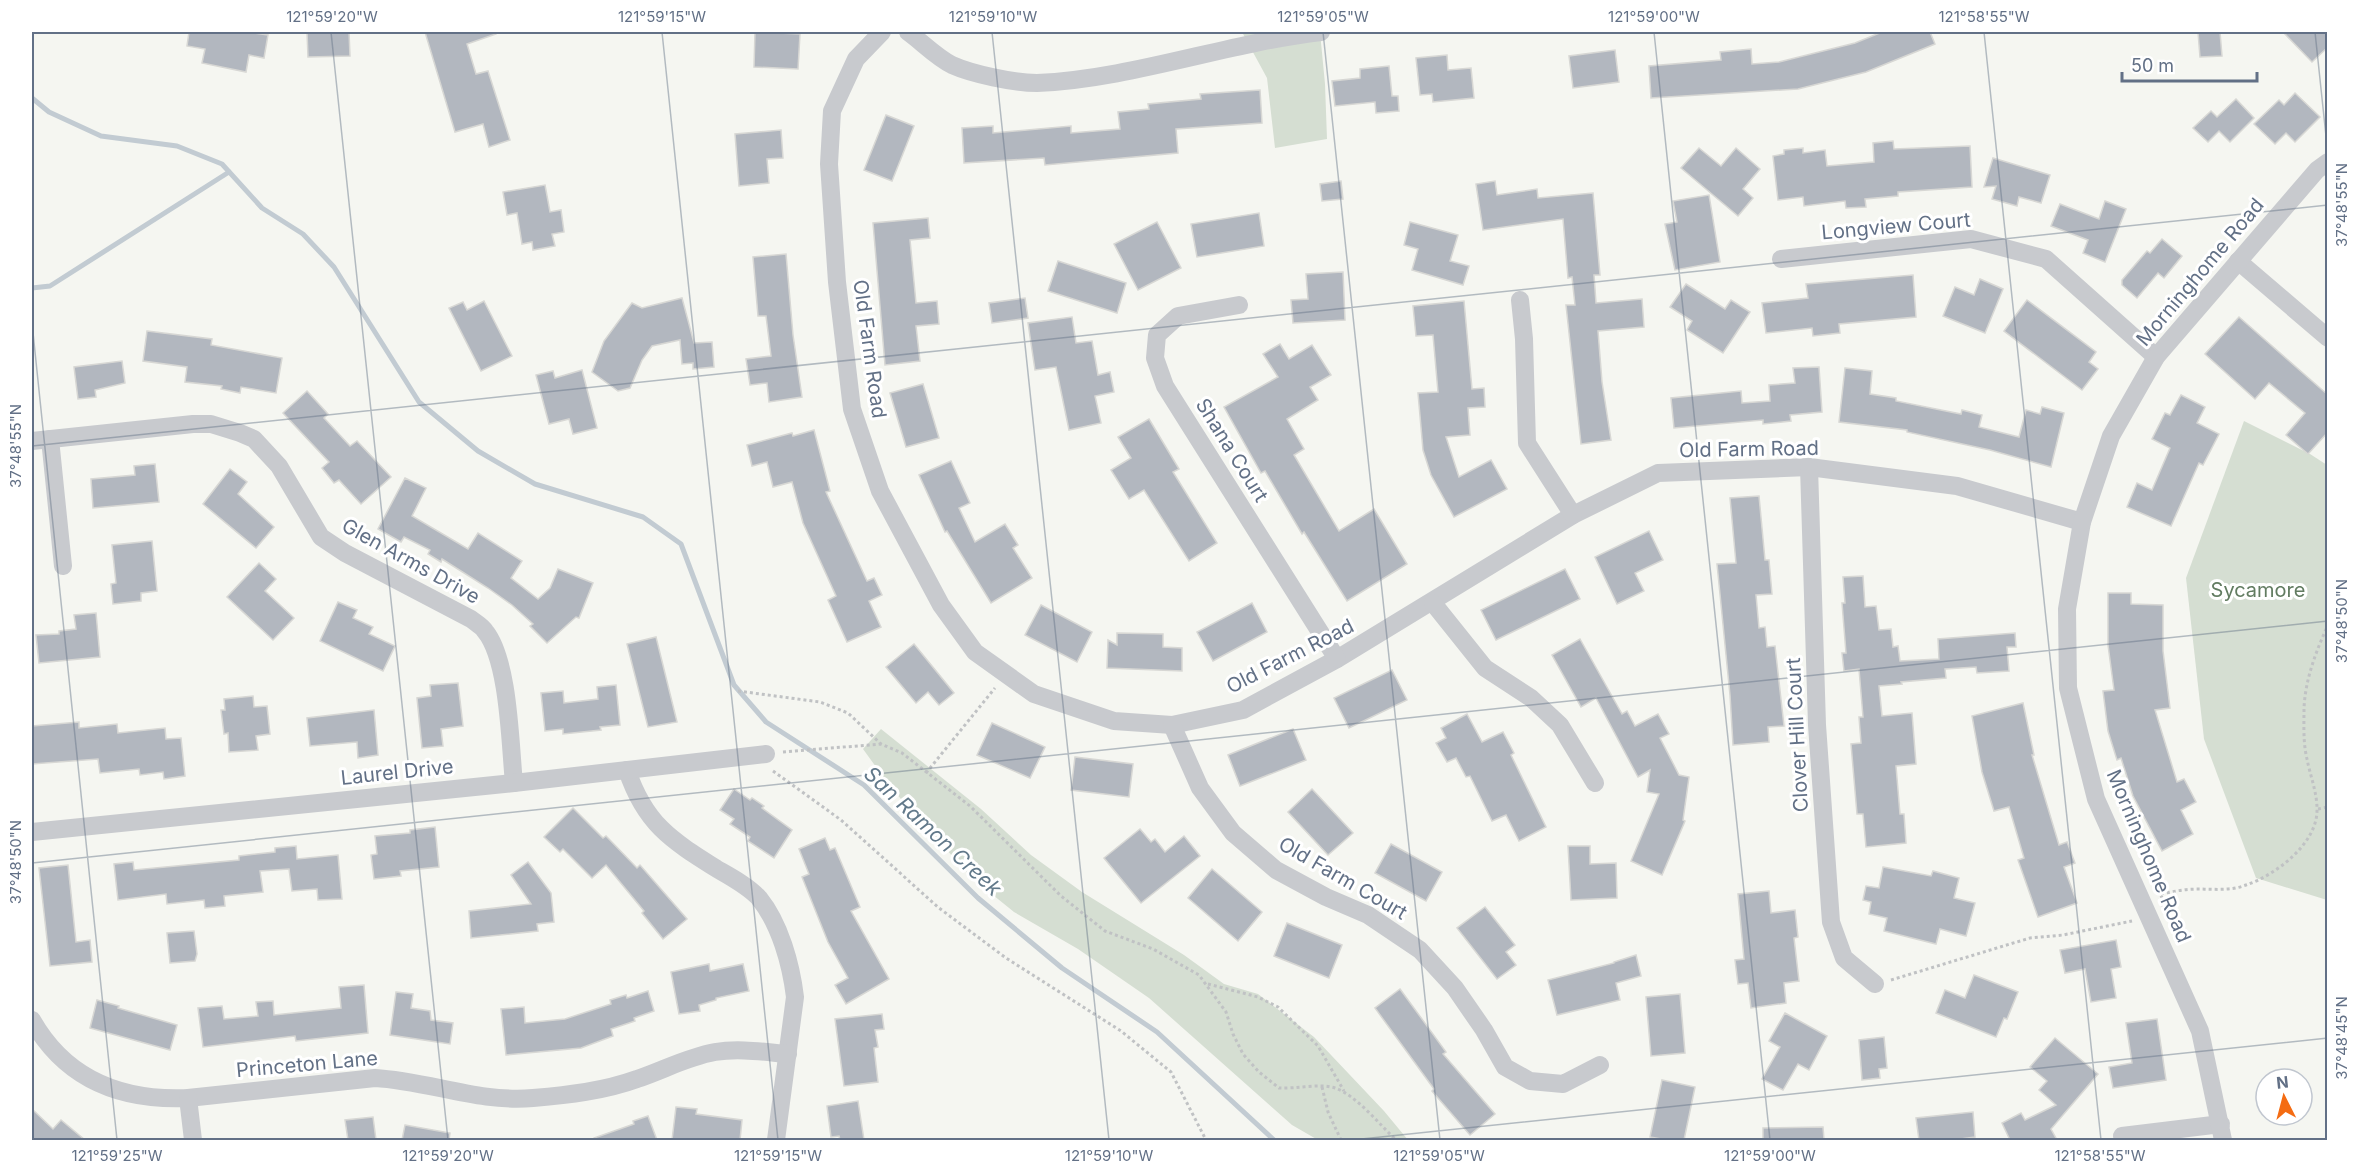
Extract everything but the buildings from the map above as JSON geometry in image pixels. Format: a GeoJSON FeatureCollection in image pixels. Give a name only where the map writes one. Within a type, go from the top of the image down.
{"type":"FeatureCollection","features":[{"type":"Feature","properties":{"kind":"street","name":"Old Farm Road"},"geometry":{"type":"LineString","coordinates":[[882,32],[856,59],[832,111],[829,175],[837,282],[852,409],[880,491],[941,605],[975,652],[1034,694],[1114,721],[1172,725],[1243,710],[1433,603],[1573,515],[1658,473],[1809,467],[1957,486],[2082,522]]}},
{"type":"Feature","properties":{"kind":"street"},"geometry":{"type":"LineString","coordinates":[[908,32],[951,65],[1003,80],[1035,83],[1134,69],[1284,37],[1321,32]]}},
{"type":"Feature","properties":{"kind":"street","name":"Morninghome Road"},"geometry":{"type":"LineString","coordinates":[[2222,1132],[2200,1031],[2096,799],[2068,688],[2067,609],[2082,522],[2111,436],[2156,357],[2317,170],[2328,162]]}},
{"type":"Feature","properties":{"kind":"street","name":"Longview Court"},"geometry":{"type":"LineString","coordinates":[[1781,259],[1971,239],[2046,259],[2156,357]]}},
{"type":"Feature","properties":{"kind":"street"},"geometry":{"type":"LineString","coordinates":[[2238,261],[2328,338]]}},
{"type":"Feature","properties":{"kind":"street"},"geometry":{"type":"LineString","coordinates":[[1520,300],[1524,339],[1527,443],[1573,515]]}},
{"type":"Feature","properties":{"kind":"street","name":"Shana Court"},"geometry":{"type":"LineString","coordinates":[[1239,305],[1178,316],[1157,334],[1155,358],[1165,386],[1337,659]]}},
{"type":"Feature","properties":{"kind":"street","name":"Glen Arms Drive"},"geometry":{"type":"LineString","coordinates":[[41,440],[193,424],[218,426],[254,439],[279,466],[321,537],[345,553],[471,619],[484,629],[492,641],[502,668],[514,783]]}},
{"type":"Feature","properties":{"kind":"street"},"geometry":{"type":"LineString","coordinates":[[41,440],[63,566]]}},
{"type":"Feature","properties":{"kind":"street","name":"Clover Hill Court"},"geometry":{"type":"LineString","coordinates":[[1809,467],[1817,725],[1831,922],[1844,958],[1875,984]]}},
{"type":"Feature","properties":{"kind":"street"},"geometry":{"type":"LineString","coordinates":[[1433,603],[1485,668],[1531,698],[1560,725],[1595,783]]}},
{"type":"Feature","properties":{"kind":"street","name":"Old Farm Court"},"geometry":{"type":"LineString","coordinates":[[1172,725],[1200,788],[1233,833],[1276,870],[1326,897],[1368,915],[1419,950],[1455,988],[1505,1066],[1530,1081],[1563,1084],[1600,1065]]}},
{"type":"Feature","properties":{"kind":"street","name":"Laurel Drive"},"geometry":{"type":"LineString","coordinates":[[32,832],[514,783],[762,754]]}},
{"type":"Feature","properties":{"kind":"street"},"geometry":{"type":"LineString","coordinates":[[627,770],[644,810],[660,828],[692,853],[746,887],[758,898],[769,915],[787,958],[795,997],[776,1140]]}},
{"type":"Feature","properties":{"kind":"street","name":"Princeton Lane"},"geometry":{"type":"LineString","coordinates":[[32,1020],[49,1046],[86,1078],[129,1095],[159,1099],[188,1098],[375,1078],[402,1080],[478,1097],[531,1098],[602,1089],[637,1079],[688,1058],[717,1052],[746,1050],[788,1054]]}},
{"type":"Feature","properties":{"kind":"street"},"geometry":{"type":"LineString","coordinates":[[188,1098],[193,1140]]}},
{"type":"Feature","properties":{"kind":"street"},"geometry":{"type":"LineString","coordinates":[[2122,1136],[2222,1132]]}},
{"type":"Feature","properties":{"kind":"path"},"geometry":{"type":"LineString","coordinates":[[1875,984],[1922,972],[2030,938],[2063,935],[2121,923],[2166,905],[2160,894],[2183,890],[2232,890],[2270,875],[2289,862],[2303,845],[2315,823],[2318,810],[2306,757],[2304,706],[2308,680],[2328,625]]}},
{"type":"Feature","properties":{"kind":"path"},"geometry":{"type":"LineString","coordinates":[[926,772],[1006,675]]}},
{"type":"Feature","properties":{"kind":"path"},"geometry":{"type":"LineString","coordinates":[[738,691],[832,705],[848,713],[881,744],[903,753],[970,806],[1061,896],[1105,931],[1153,949],[1200,975],[1226,1012],[1233,1034],[1243,1053],[1259,1072],[1279,1088],[1322,1087],[1334,1088],[1345,1093]]}},
{"type":"Feature","properties":{"kind":"path"},"geometry":{"type":"LineString","coordinates":[[881,744],[762,754],[771,769],[841,820],[939,908],[1006,958],[1121,1031],[1171,1072],[1206,1140]]}},
{"type":"Feature","properties":{"kind":"path"},"geometry":{"type":"LineString","coordinates":[[2318,810],[2328,807]]}},
{"type":"Feature","properties":{"kind":"path"},"geometry":{"type":"LineString","coordinates":[[1206,984],[1258,997],[1278,1007],[1318,1046],[1345,1093],[1396,1140]]}},
{"type":"Feature","properties":{"kind":"path"},"geometry":{"type":"LineString","coordinates":[[1322,1087],[1328,1112],[1341,1140]]}},
{"type":"Feature","properties":{"kind":"green space"},"geometry":{"type":"Polygon","coordinates":[[[1242,32],[1320,32],[1327,139],[1275,148],[1267,78],[1242,32]]]}},
{"type":"Feature","properties":{"kind":"green space","name":"Sycamore"},"geometry":{"type":"Polygon","coordinates":[[[2244,421],[2327,465],[2327,900],[2256,878],[2204,739],[2186,578],[2244,421]]]}},
{"type":"Feature","properties":{"kind":"green space"},"geometry":{"type":"Polygon","coordinates":[[[881,729],[981,809],[1031,855],[1082,892],[1184,955],[1224,984],[1258,994],[1314,1037],[1384,1111],[1408,1140],[1318,1140],[1292,1125],[1149,998],[1078,949],[1014,912],[972,878],[892,789],[863,749],[881,729]]]}},
{"type":"Feature","properties":{"kind":"waterway","name":"San Ramon Creek"},"geometry":{"type":"LineString","coordinates":[[32,98],[49,112],[101,136],[177,146],[222,164],[262,208],[303,234],[334,267],[419,402],[478,451],[535,484],[643,517],[681,544],[734,685],[766,722],[864,785],[978,898],[1062,968],[1157,1032],[1274,1140]]}},
{"type":"Feature","properties":{"kind":"waterway"},"geometry":{"type":"LineString","coordinates":[[32,288],[50,286],[229,172]]}}]}
